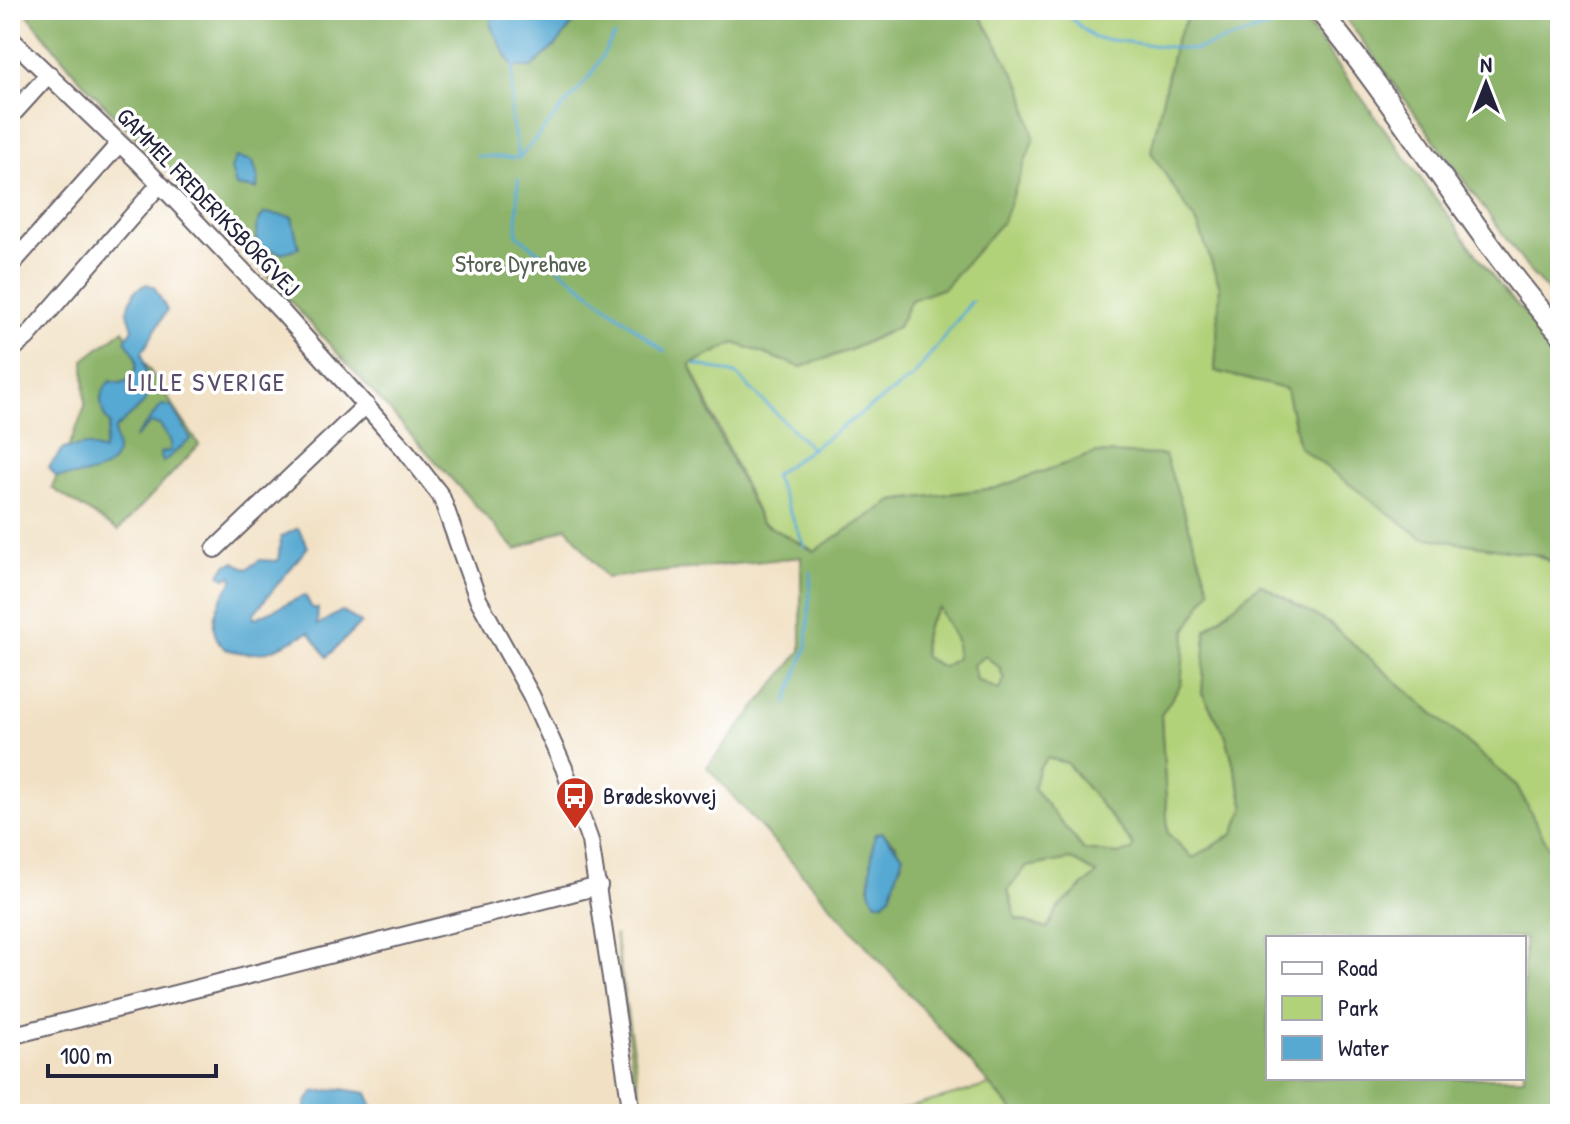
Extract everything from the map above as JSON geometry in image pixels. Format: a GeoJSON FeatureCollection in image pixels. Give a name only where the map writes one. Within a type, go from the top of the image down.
{"type":"FeatureCollection","features":[{"type":"Feature","properties":{"kind":"main road"},"geometry":{"type":"LineString","coordinates":[[1319,10],[1395,110],[1469,220],[1560,333]]}},
{"type":"Feature","properties":{"kind":"street","name":"GAMMEL FREDERIKSBORGVEJ"},"geometry":{"type":"LineString","coordinates":[[10,38],[159,185],[366,405],[441,496],[478,599],[516,664],[564,768],[590,841],[632,1114]]}},
{"type":"Feature","properties":{"kind":"street"},"geometry":{"type":"LineString","coordinates":[[10,117],[49,74]]}},
{"type":"Feature","properties":{"kind":"street"},"geometry":{"type":"LineString","coordinates":[[10,266],[119,144]]}},
{"type":"Feature","properties":{"kind":"street"},"geometry":{"type":"LineString","coordinates":[[10,351],[27,337],[159,185]]}},
{"type":"Feature","properties":{"kind":"street"},"geometry":{"type":"LineString","coordinates":[[215,549],[366,405]]}},
{"type":"Feature","properties":{"kind":"street"},"geometry":{"type":"LineString","coordinates":[[10,1036],[599,886]]}},
{"type":"Feature","properties":{"kind":"green space","name":"Store Dyrehave"},"geometry":{"type":"Polygon","coordinates":[[[24,10],[491,10],[491,27],[531,67],[559,42],[583,10],[977,10],[1023,89],[1034,138],[1003,221],[944,288],[911,300],[898,327],[850,350],[801,367],[735,343],[690,364],[761,522],[814,551],[893,501],[996,488],[1096,453],[1165,455],[1210,590],[1186,630],[1181,684],[1161,715],[1168,834],[1193,858],[1233,834],[1245,807],[1226,736],[1202,693],[1206,630],[1260,584],[1330,624],[1517,786],[1549,848],[1560,849],[1560,1114],[1016,1114],[707,767],[801,651],[801,557],[606,578],[567,527],[516,550],[262,270],[77,76],[24,10]],[[939,608],[926,631],[924,657],[943,667],[957,658],[956,640],[939,608]],[[985,656],[973,665],[976,680],[999,690],[1004,679],[999,667],[985,656]],[[1047,758],[1039,768],[1033,788],[1084,850],[1118,854],[1132,851],[1134,846],[1067,763],[1047,758]],[[882,833],[869,886],[884,902],[902,863],[896,844],[882,833]],[[1071,859],[1026,867],[1008,890],[1016,919],[1047,929],[1058,908],[1097,874],[1071,859]]]}},
{"type":"Feature","properties":{"kind":"green space"},"geometry":{"type":"Polygon","coordinates":[[[977,10],[1191,10],[1175,42],[1151,152],[1199,227],[1220,287],[1215,371],[1286,389],[1299,447],[1560,566],[1560,849],[1549,848],[1517,786],[1330,624],[1260,584],[1202,693],[1226,736],[1245,807],[1233,834],[1193,858],[1168,834],[1161,715],[1181,684],[1186,630],[1210,590],[1096,453],[996,488],[893,501],[814,551],[761,522],[690,364],[735,343],[801,367],[850,350],[898,327],[911,300],[944,288],[960,268],[1023,89],[977,10]]]}},
{"type":"Feature","properties":{"kind":"green space"},"geometry":{"type":"Polygon","coordinates":[[[1191,10],[1297,10],[1500,286],[1560,352],[1560,566],[1539,555],[1421,537],[1299,447],[1286,389],[1215,371],[1220,287],[1199,227],[1151,152],[1175,42],[1191,10]]]}},
{"type":"Feature","properties":{"kind":"green space"},"geometry":{"type":"Polygon","coordinates":[[[1340,10],[1560,10],[1560,304],[1531,273],[1340,10]]]}},
{"type":"Feature","properties":{"kind":"green space"},"geometry":{"type":"Polygon","coordinates":[[[123,330],[199,445],[118,531],[52,488],[85,407],[84,360],[123,330]]]}},
{"type":"Feature","properties":{"kind":"green space"},"geometry":{"type":"Polygon","coordinates":[[[939,608],[956,640],[957,658],[943,667],[924,658],[926,631],[939,608]]]}},
{"type":"Feature","properties":{"kind":"green space"},"geometry":{"type":"Polygon","coordinates":[[[985,655],[999,667],[1004,679],[999,690],[976,679],[972,665],[985,655]]]}},
{"type":"Feature","properties":{"kind":"green space"},"geometry":{"type":"Polygon","coordinates":[[[1046,758],[1067,763],[1135,846],[1132,851],[1118,854],[1084,850],[1033,788],[1039,768],[1046,758]]]}},
{"type":"Feature","properties":{"kind":"green space"},"geometry":{"type":"Polygon","coordinates":[[[1071,859],[1097,874],[1058,908],[1047,929],[1016,918],[1008,890],[1026,867],[1071,859]]]}},
{"type":"Feature","properties":{"kind":"green space"},"geometry":{"type":"Polygon","coordinates":[[[615,934],[643,1114],[638,1114],[615,934]]]}},
{"type":"Feature","properties":{"kind":"green space"},"geometry":{"type":"Polygon","coordinates":[[[990,1085],[1016,1114],[885,1114],[990,1085]]]}},
{"type":"Feature","properties":{"kind":"water"},"geometry":{"type":"Polygon","coordinates":[[[491,10],[583,10],[559,42],[532,67],[513,67],[491,27],[491,10]]]}},
{"type":"Feature","properties":{"kind":"water"},"geometry":{"type":"Polygon","coordinates":[[[236,157],[253,161],[258,178],[257,189],[236,186],[231,169],[236,157]]]}},
{"type":"Feature","properties":{"kind":"water"},"geometry":{"type":"Polygon","coordinates":[[[265,213],[292,217],[299,248],[281,253],[259,246],[256,228],[265,213]]]}},
{"type":"Feature","properties":{"kind":"water"},"geometry":{"type":"Polygon","coordinates":[[[147,284],[154,287],[167,310],[142,353],[148,397],[115,429],[117,448],[115,458],[109,465],[93,473],[56,477],[49,467],[63,449],[86,445],[103,451],[110,424],[102,408],[101,397],[110,381],[127,381],[134,373],[135,356],[125,339],[133,329],[127,310],[135,291],[147,284]]]}},
{"type":"Feature","properties":{"kind":"water"},"geometry":{"type":"Polygon","coordinates":[[[162,405],[172,407],[191,439],[163,462],[160,453],[170,451],[171,442],[160,425],[151,423],[134,438],[162,405]]]}},
{"type":"Feature","properties":{"kind":"water"},"geometry":{"type":"Polygon","coordinates":[[[298,528],[308,547],[254,613],[254,619],[305,595],[312,608],[318,608],[317,625],[342,611],[361,623],[327,657],[309,632],[260,653],[225,649],[218,641],[214,623],[218,605],[233,580],[232,576],[224,578],[220,575],[226,565],[235,562],[247,569],[260,560],[278,561],[281,537],[298,528]]]}},
{"type":"Feature","properties":{"kind":"water"},"geometry":{"type":"Polygon","coordinates":[[[882,832],[903,855],[890,896],[884,902],[877,902],[870,890],[871,866],[875,834],[882,832]]]}},
{"type":"Feature","properties":{"kind":"water"},"geometry":{"type":"Polygon","coordinates":[[[342,1089],[367,1093],[376,1114],[306,1114],[306,1103],[314,1092],[342,1089]]]}},
{"type":"Feature","properties":{"kind":"waterway"},"geometry":{"type":"LineString","coordinates":[[1061,10],[1094,38],[1194,50],[1282,23],[1284,10]]}},
{"type":"Feature","properties":{"kind":"waterway"},"geometry":{"type":"LineString","coordinates":[[519,158],[591,75],[614,36]]}},
{"type":"Feature","properties":{"kind":"waterway"},"geometry":{"type":"LineString","coordinates":[[513,67],[511,119],[519,158]]}},
{"type":"Feature","properties":{"kind":"waterway"},"geometry":{"type":"LineString","coordinates":[[477,156],[517,158]]}},
{"type":"Feature","properties":{"kind":"waterway"},"geometry":{"type":"LineString","coordinates":[[518,179],[517,235],[664,351]]}},
{"type":"Feature","properties":{"kind":"waterway"},"geometry":{"type":"LineString","coordinates":[[805,547],[774,475],[913,377],[972,301]]}},
{"type":"Feature","properties":{"kind":"waterway"},"geometry":{"type":"LineString","coordinates":[[696,364],[736,374],[812,449]]}},
{"type":"Feature","properties":{"kind":"waterway"},"geometry":{"type":"LineString","coordinates":[[786,704],[807,646],[811,572]]}},
{"type":"Feature","properties":{"kind":"place","name":"Brødeskovvej"},"geometry":{"type":"Point","coordinates":[575,830]}},
{"type":"Feature","properties":{"kind":"district","name":"LILLE SVERIGE"},"geometry":{"type":"Point","coordinates":[207,382]}}]}
